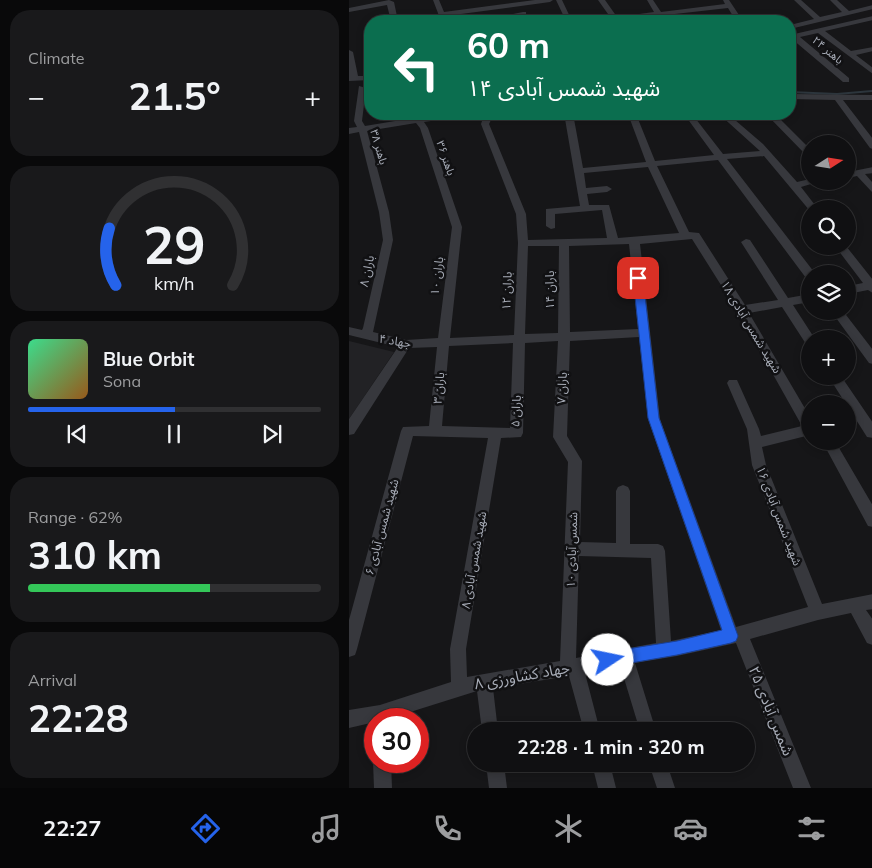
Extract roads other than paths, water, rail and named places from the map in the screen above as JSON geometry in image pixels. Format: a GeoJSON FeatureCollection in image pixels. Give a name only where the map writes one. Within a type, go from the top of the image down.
{"type":"FeatureCollection","features":[{"type":"Feature","properties":{"kind":"street"},"geometry":{"type":"LineString","coordinates":[[436,0],[442,15]]}},
{"type":"Feature","properties":{"kind":"street"},"geometry":{"type":"LineString","coordinates":[[468,0],[472,11]]}},
{"type":"Feature","properties":{"kind":"street"},"geometry":{"type":"LineString","coordinates":[[455,15],[514,2],[550,0]]}},
{"type":"Feature","properties":{"kind":"street"},"geometry":{"type":"LineString","coordinates":[[559,0],[566,15]]}},
{"type":"Feature","properties":{"kind":"street"},"geometry":{"type":"LineString","coordinates":[[601,0],[612,15]]}},
{"type":"Feature","properties":{"kind":"street"},"geometry":{"type":"LineString","coordinates":[[650,0],[659,14]]}},
{"type":"Feature","properties":{"kind":"street"},"geometry":{"type":"LineString","coordinates":[[797,0],[819,20]]}},
{"type":"Feature","properties":{"kind":"street"},"geometry":{"type":"LineString","coordinates":[[833,0],[847,13]]}},
{"type":"Feature","properties":{"kind":"street"},"geometry":{"type":"LineString","coordinates":[[349,10],[374,3],[390,2],[393,15]]}},
{"type":"Feature","properties":{"kind":"street"},"geometry":{"type":"LineString","coordinates":[[652,15],[727,3],[735,15]]}},
{"type":"Feature","properties":{"kind":"street"},"geometry":{"type":"LineString","coordinates":[[493,8],[496,15]]}},
{"type":"Feature","properties":{"kind":"street"},"geometry":{"type":"LineString","coordinates":[[796,26],[872,8]]}},
{"type":"Feature","properties":{"kind":"street"},"geometry":{"type":"LineString","coordinates":[[519,15],[523,14]]}},
{"type":"Feature","properties":{"kind":"street"},"geometry":{"type":"LineString","coordinates":[[796,36],[872,18]]}},
{"type":"Feature","properties":{"kind":"street"},"geometry":{"type":"LineString","coordinates":[[820,31],[872,72]]}},
{"type":"Feature","properties":{"kind":"street","name":"باهنر ۲۴"},"geometry":{"type":"LineString","coordinates":[[796,40],[846,80]]}},
{"type":"Feature","properties":{"kind":"street"},"geometry":{"type":"LineString","coordinates":[[850,54],[872,49]]}},
{"type":"Feature","properties":{"kind":"street"},"geometry":{"type":"LineString","coordinates":[[349,52],[352,79]]}},
{"type":"Feature","properties":{"kind":"street","name":"باهنر ۳۸"},"geometry":{"type":"LineString","coordinates":[[363,88],[360,124],[384,212]]}},
{"type":"Feature","properties":{"kind":"street"},"geometry":{"type":"LineString","coordinates":[[796,96],[872,97]]}},
{"type":"Feature","properties":{"kind":"street"},"geometry":{"type":"LineString","coordinates":[[837,98],[872,146]]}},
{"type":"Feature","properties":{"kind":"street"},"geometry":{"type":"LineString","coordinates":[[349,124],[384,120]]}},
{"type":"Feature","properties":{"kind":"street","name":"باهنر ۳۶"},"geometry":{"type":"LineString","coordinates":[[419,120],[425,128],[453,212]]}},
{"type":"Feature","properties":{"kind":"street","name":"باران ۱۲"},"geometry":{"type":"LineString","coordinates":[[487,120],[485,124],[521,214],[523,243],[519,340]]}},
{"type":"Feature","properties":{"kind":"street"},"geometry":{"type":"LineString","coordinates":[[570,120],[585,209]]}},
{"type":"Feature","properties":{"kind":"street"},"geometry":{"type":"LineString","coordinates":[[523,243],[662,240],[685,234],[652,165],[634,120]]}},
{"type":"Feature","properties":{"kind":"street"},"geometry":{"type":"LineString","coordinates":[[693,120],[803,265]]}},
{"type":"Feature","properties":{"kind":"street"},"geometry":{"type":"LineString","coordinates":[[730,120],[766,153],[796,185],[807,200]]}},
{"type":"Feature","properties":{"kind":"street"},"geometry":{"type":"LineString","coordinates":[[775,120],[801,145]]}},
{"type":"Feature","properties":{"kind":"street"},"geometry":{"type":"LineString","coordinates":[[349,131],[360,124]]}},
{"type":"Feature","properties":{"kind":"street"},"geometry":{"type":"LineString","coordinates":[[578,171],[766,153]]}},
{"type":"Feature","properties":{"kind":"street"},"geometry":{"type":"LineString","coordinates":[[872,170],[859,173],[872,190]]}},
{"type":"Feature","properties":{"kind":"street"},"geometry":{"type":"LineString","coordinates":[[796,185],[801,184]]}},
{"type":"Feature","properties":{"kind":"street"},"geometry":{"type":"LineString","coordinates":[[582,191],[607,189]]}},
{"type":"Feature","properties":{"kind":"street"},"geometry":{"type":"LineString","coordinates":[[551,226],[551,211],[607,207],[613,241]]}},
{"type":"Feature","properties":{"kind":"street","name":"باران ۸"},"geometry":{"type":"LineString","coordinates":[[365,335],[369,328],[387,240],[384,212]]}},
{"type":"Feature","properties":{"kind":"street","name":"باران ۱۰"},"geometry":{"type":"LineString","coordinates":[[443,344],[457,227],[453,212]]}},
{"type":"Feature","properties":{"kind":"street","name":"شهید شمس آبادی ۱۸"},"geometry":{"type":"LineString","coordinates":[[685,234],[695,235],[742,310],[801,413]]}},
{"type":"Feature","properties":{"kind":"street","name":"شمس آبادی ۲۵"},"geometry":{"type":"LineString","coordinates":[[634,241],[654,418],[735,635],[803,788]]}},
{"type":"Feature","properties":{"kind":"street","name":"باران ۱۴"},"geometry":{"type":"LineString","coordinates":[[564,242],[564,338]]}},
{"type":"Feature","properties":{"kind":"street"},"geometry":{"type":"LineString","coordinates":[[746,242],[803,330]]}},
{"type":"Feature","properties":{"kind":"street"},"geometry":{"type":"LineString","coordinates":[[847,255],[871,287],[856,289]]}},
{"type":"Feature","properties":{"kind":"street"},"geometry":{"type":"LineString","coordinates":[[742,310],[801,300]]}},
{"type":"Feature","properties":{"kind":"street"},"geometry":{"type":"LineString","coordinates":[[843,320],[872,360]]}},
{"type":"Feature","properties":{"kind":"street","name":"جهاد ۴"},"geometry":{"type":"LineString","coordinates":[[349,331],[407,344],[443,344],[643,333]]}},
{"type":"Feature","properties":{"kind":"street","name":"باران ۷"},"geometry":{"type":"LineString","coordinates":[[560,437],[564,338]]}},
{"type":"Feature","properties":{"kind":"street","name":"باران ۵"},"geometry":{"type":"LineString","coordinates":[[435,432],[516,433],[519,340]]}},
{"type":"Feature","properties":{"kind":"street"},"geometry":{"type":"LineString","coordinates":[[349,430],[407,344]]}},
{"type":"Feature","properties":{"kind":"street","name":"باران ۳"},"geometry":{"type":"LineString","coordinates":[[435,432],[443,344]]}},
{"type":"Feature","properties":{"kind":"street","name":"شهید شمس آبادی ۱۶"},"geometry":{"type":"LineString","coordinates":[[733,383],[753,429],[759,465],[818,612]]}},
{"type":"Feature","properties":{"kind":"street"},"geometry":{"type":"LineString","coordinates":[[840,385],[872,433]]}},
{"type":"Feature","properties":{"kind":"street","name":"شهید شمس آبادی ۶"},"geometry":{"type":"LineString","coordinates":[[349,649],[408,431],[435,432]]}},
{"type":"Feature","properties":{"kind":"street"},"geometry":{"type":"LineString","coordinates":[[755,442],[801,431]]}},
{"type":"Feature","properties":{"kind":"street","name":"شهید شمس آبادی ۸"},"geometry":{"type":"LineString","coordinates":[[459,689],[458,649],[497,432]]}},
{"type":"Feature","properties":{"kind":"street","name":"شمس آبادی ۱۰"},"geometry":{"type":"LineString","coordinates":[[560,437],[575,461],[571,668],[589,722]]}},
{"type":"Feature","properties":{"kind":"street"},"geometry":{"type":"LineString","coordinates":[[833,450],[872,521]]}},
{"type":"Feature","properties":{"kind":"street"},"geometry":{"type":"LineString","coordinates":[[623,490],[623,550]]}},
{"type":"Feature","properties":{"kind":"street"},"geometry":{"type":"LineString","coordinates":[[572,549],[658,551],[664,650]]}},
{"type":"Feature","properties":{"kind":"street","name":"جهاد کشاورزی ۸"},"geometry":{"type":"LineString","coordinates":[[403,708],[484,681],[571,668],[625,656],[664,650],[735,635],[818,612],[872,601]]}},
{"type":"Feature","properties":{"kind":"street"},"geometry":{"type":"LineString","coordinates":[[855,605],[872,637]]}},
{"type":"Feature","properties":{"kind":"street"},"geometry":{"type":"LineString","coordinates":[[625,656],[645,722]]}},
{"type":"Feature","properties":{"kind":"street"},"geometry":{"type":"LineString","coordinates":[[484,681],[489,722]]}},
{"type":"Feature","properties":{"kind":"street","name":"جهاد کشاورزی ۸"},"geometry":{"type":"LineString","coordinates":[[349,719],[364,718]]}},
{"type":"Feature","properties":{"kind":"street"},"geometry":{"type":"LineString","coordinates":[[496,772],[498,788]]}},
{"type":"Feature","properties":{"kind":"street"},"geometry":{"type":"LineString","coordinates":[[603,772],[607,788]]}},
{"type":"Feature","properties":{"kind":"street"},"geometry":{"type":"LineString","coordinates":[[661,772],[666,788]]}},
{"type":"Feature","properties":{"kind":"street"},"geometry":{"type":"LineString","coordinates":[[382,773],[383,788]]}},
{"type":"Feature","properties":{"kind":"waterway"},"geometry":{"type":"LineString","coordinates":[[796,92],[837,94],[873,91]]}}]}
